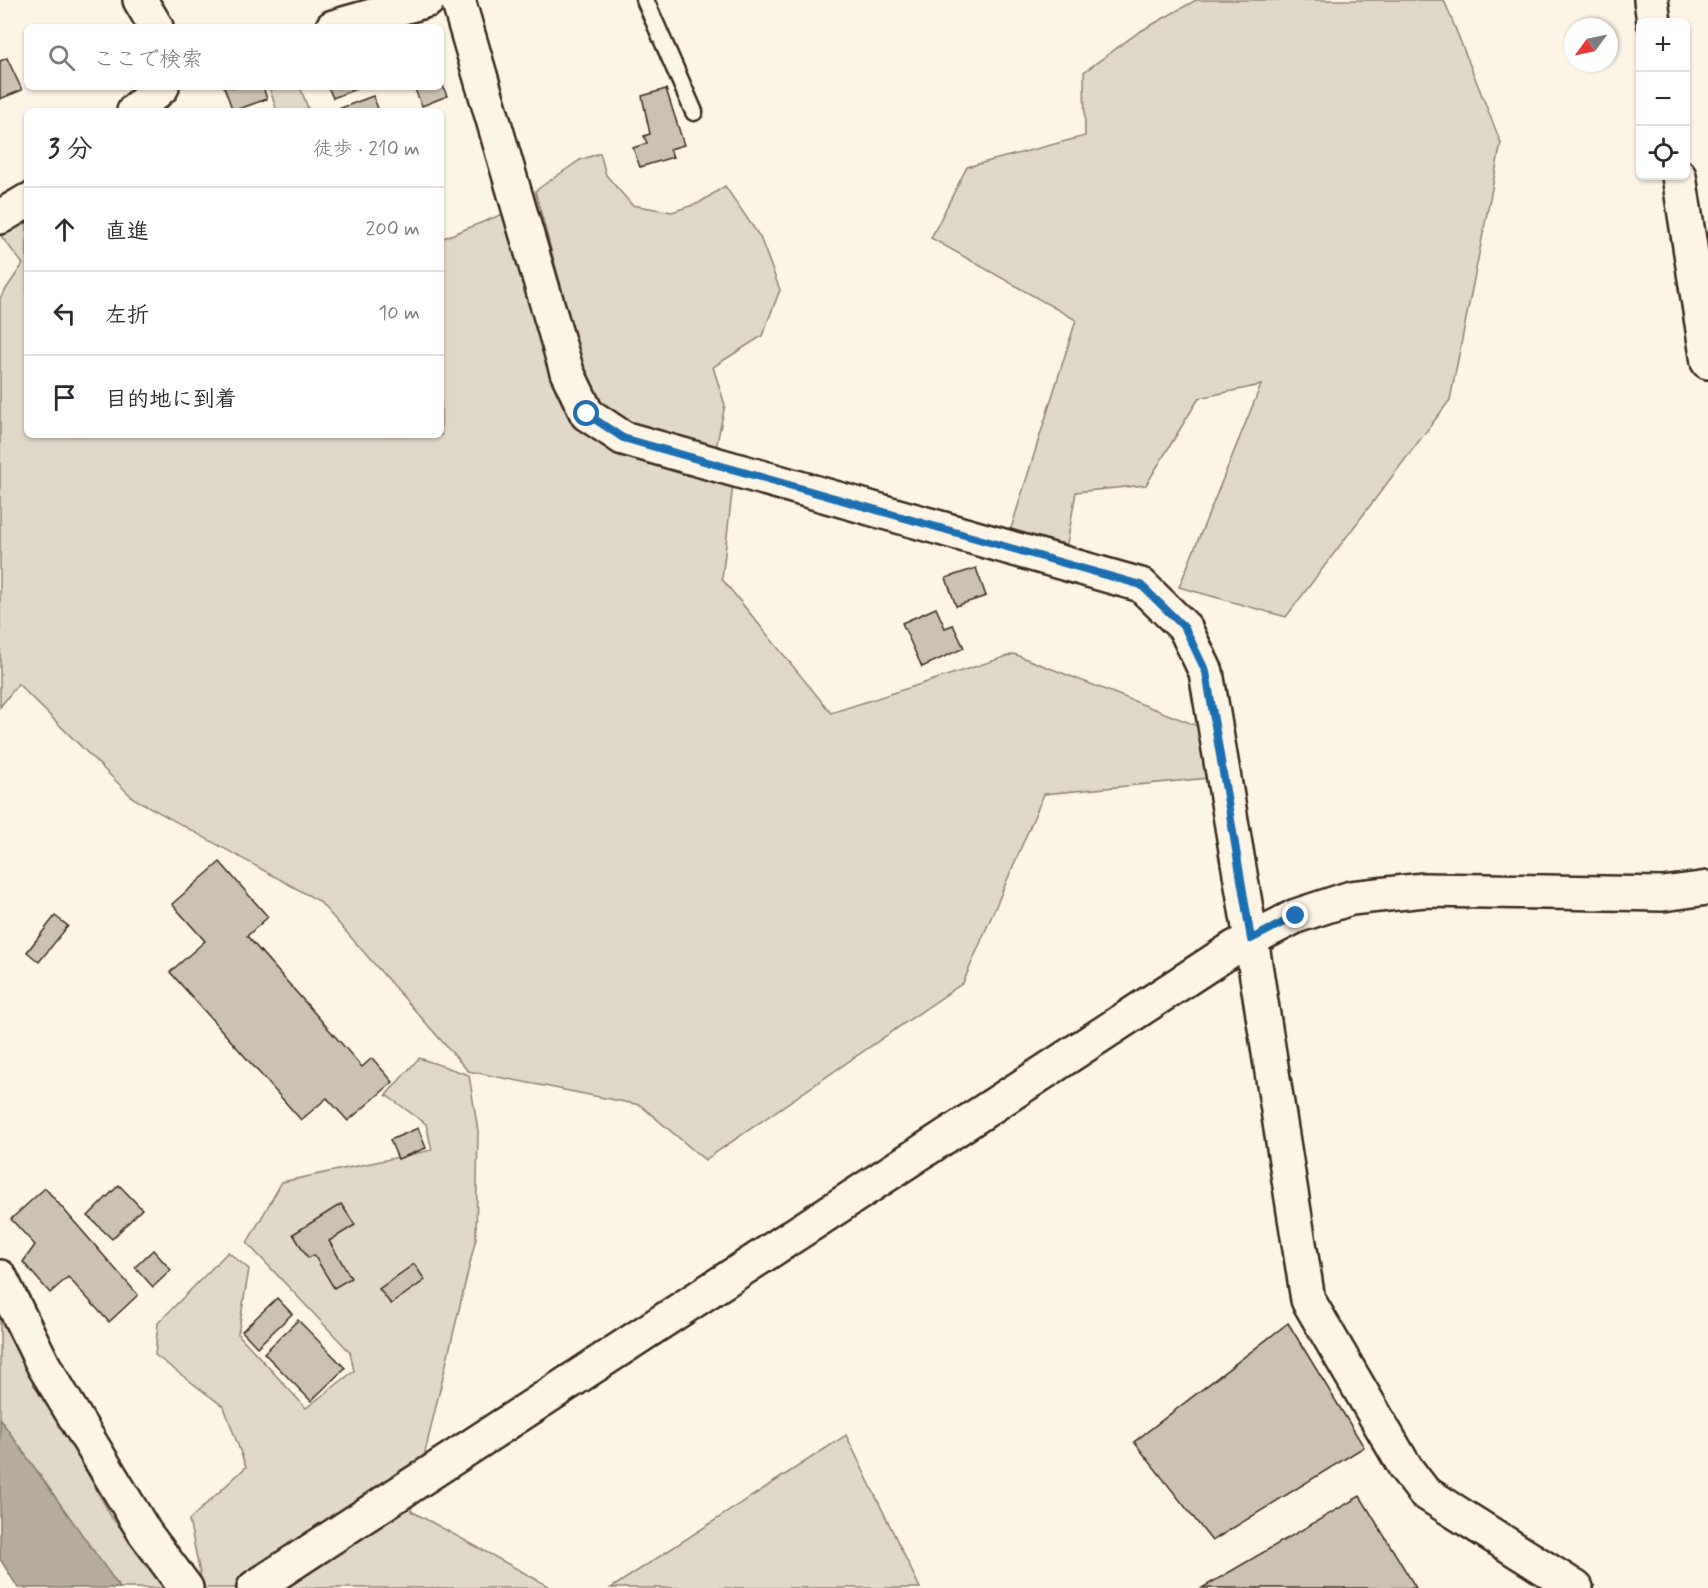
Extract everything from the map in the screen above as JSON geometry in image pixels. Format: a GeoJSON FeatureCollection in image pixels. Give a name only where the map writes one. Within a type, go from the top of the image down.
{"type":"FeatureCollection","features":[{"type":"Feature","properties":{"kind":"street"},"geometry":{"type":"LineString","coordinates":[[140,0],[154,24]]}},
{"type":"Feature","properties":{"kind":"street"},"geometry":{"type":"LineString","coordinates":[[344,24],[428,0]]}},
{"type":"Feature","properties":{"kind":"street"},"geometry":{"type":"LineString","coordinates":[[458,0],[567,372],[587,414],[623,438],[1141,585],[1185,628],[1206,672],[1308,1300],[1405,1467],[1424,1492],[1576,1588]]}},
{"type":"Feature","properties":{"kind":"street"},"geometry":{"type":"LineString","coordinates":[[1651,0],[1653,18]]}},
{"type":"Feature","properties":{"kind":"street"},"geometry":{"type":"LineString","coordinates":[[138,108],[158,90]]}},
{"type":"Feature","properties":{"kind":"street"},"geometry":{"type":"LineString","coordinates":[[1680,180],[1708,362]]}},
{"type":"Feature","properties":{"kind":"street"},"geometry":{"type":"LineString","coordinates":[[0,217],[24,203]]}},
{"type":"Feature","properties":{"kind":"street"},"geometry":{"type":"LineString","coordinates":[[254,1588],[1224,954],[1296,916],[1351,898],[1424,890],[1663,894],[1708,888]]}},
{"type":"Feature","properties":{"kind":"street"},"geometry":{"type":"LineString","coordinates":[[0,1277],[44,1366],[145,1533],[186,1588]]}},
{"type":"Feature","properties":{"kind":"lane"},"geometry":{"type":"LineString","coordinates":[[645,0],[694,112]]}},
{"type":"Feature","properties":{"kind":"shaded area"},"geometry":{"type":"Polygon","coordinates":[[[1196,0],[1444,0],[1501,143],[1450,400],[1286,617],[1179,587],[1261,385],[1199,398],[1146,485],[1076,492],[1067,544],[1008,538],[1076,320],[931,238],[967,167],[1085,136],[1084,72],[1139,32],[1196,0]]]}},
{"type":"Feature","properties":{"kind":"shaded area"},"geometry":{"type":"Polygon","coordinates":[[[270,90],[301,90],[308,108],[276,108],[270,90]]]}},
{"type":"Feature","properties":{"kind":"shaded area"},"geometry":{"type":"Polygon","coordinates":[[[600,153],[606,175],[632,205],[672,212],[699,203],[725,186],[760,237],[780,290],[762,336],[713,367],[725,405],[716,448],[625,436],[594,407],[535,191],[580,160],[600,153]]]}},
{"type":"Feature","properties":{"kind":"shaded area"},"geometry":{"type":"Polygon","coordinates":[[[510,211],[593,433],[733,484],[722,579],[831,713],[1014,654],[1203,728],[1209,778],[1044,794],[963,983],[705,1160],[640,1105],[468,1071],[319,901],[133,798],[18,684],[0,707],[0,298],[23,264],[1,236],[24,217],[24,438],[444,438],[444,238],[510,211]]]}},
{"type":"Feature","properties":{"kind":"shaded area"},"geometry":{"type":"Polygon","coordinates":[[[419,1058],[469,1075],[478,1131],[476,1238],[411,1511],[552,1588],[203,1588],[189,1520],[246,1467],[224,1407],[155,1355],[158,1323],[228,1252],[249,1269],[238,1334],[306,1408],[354,1371],[350,1352],[247,1243],[282,1182],[432,1150],[426,1124],[386,1095],[419,1058]]]}},
{"type":"Feature","properties":{"kind":"shaded area"},"geometry":{"type":"Polygon","coordinates":[[[0,1315],[112,1518],[171,1588],[111,1588],[0,1431],[0,1315]]]}},
{"type":"Feature","properties":{"kind":"shaded area"},"geometry":{"type":"Polygon","coordinates":[[[0,1419],[120,1588],[18,1588],[0,1559],[0,1419]]]}},
{"type":"Feature","properties":{"kind":"shaded area"},"geometry":{"type":"Polygon","coordinates":[[[846,1435],[920,1588],[611,1588],[846,1435]]]}},
{"type":"Feature","properties":{"kind":"building"},"geometry":{"type":"Polygon","coordinates":[[[7,58],[22,90],[0,99],[0,61],[7,58]]]}},
{"type":"Feature","properties":{"kind":"building"},"geometry":{"type":"Polygon","coordinates":[[[444,88],[447,96],[422,106],[415,90],[444,88]]]}},
{"type":"Feature","properties":{"kind":"building"},"geometry":{"type":"Polygon","coordinates":[[[666,89],[684,145],[670,149],[673,157],[640,167],[633,148],[647,143],[644,136],[650,134],[642,96],[666,89]]]}},
{"type":"Feature","properties":{"kind":"building"},"geometry":{"type":"Polygon","coordinates":[[[225,90],[264,90],[267,99],[242,108],[232,108],[225,90]]]}},
{"type":"Feature","properties":{"kind":"building"},"geometry":{"type":"Polygon","coordinates":[[[329,90],[353,90],[333,98],[329,90]]]}},
{"type":"Feature","properties":{"kind":"building"},"geometry":{"type":"Polygon","coordinates":[[[373,96],[378,108],[341,108],[373,96]]]}},
{"type":"Feature","properties":{"kind":"building"},"geometry":{"type":"Polygon","coordinates":[[[976,568],[986,596],[956,606],[946,578],[976,568]]]}},
{"type":"Feature","properties":{"kind":"building"},"geometry":{"type":"Polygon","coordinates":[[[936,608],[945,628],[953,625],[964,648],[922,667],[902,623],[936,608]]]}},
{"type":"Feature","properties":{"kind":"building"},"geometry":{"type":"Polygon","coordinates":[[[220,862],[268,917],[247,936],[362,1067],[372,1058],[393,1082],[348,1121],[327,1098],[301,1120],[170,972],[205,941],[172,904],[220,862]]]}},
{"type":"Feature","properties":{"kind":"building"},"geometry":{"type":"Polygon","coordinates":[[[55,916],[68,926],[39,962],[27,952],[55,916]]]}},
{"type":"Feature","properties":{"kind":"building"},"geometry":{"type":"Polygon","coordinates":[[[418,1128],[426,1148],[398,1159],[390,1140],[418,1128]]]}},
{"type":"Feature","properties":{"kind":"building"},"geometry":{"type":"Polygon","coordinates":[[[119,1185],[142,1209],[112,1239],[88,1216],[119,1185]]]}},
{"type":"Feature","properties":{"kind":"building"},"geometry":{"type":"Polygon","coordinates":[[[45,1188],[138,1295],[109,1322],[68,1277],[50,1293],[23,1262],[35,1245],[11,1219],[45,1188]]]}},
{"type":"Feature","properties":{"kind":"building"},"geometry":{"type":"Polygon","coordinates":[[[341,1204],[355,1225],[329,1241],[351,1278],[334,1288],[314,1255],[308,1258],[293,1234],[341,1204]]]}},
{"type":"Feature","properties":{"kind":"building"},"geometry":{"type":"Polygon","coordinates":[[[153,1250],[171,1270],[153,1287],[135,1267],[153,1250]]]}},
{"type":"Feature","properties":{"kind":"building"},"geometry":{"type":"Polygon","coordinates":[[[414,1264],[425,1280],[391,1304],[379,1289],[414,1264]]]}},
{"type":"Feature","properties":{"kind":"building"},"geometry":{"type":"Polygon","coordinates":[[[277,1298],[292,1314],[257,1347],[242,1331],[277,1298]]]}},
{"type":"Feature","properties":{"kind":"building"},"geometry":{"type":"Polygon","coordinates":[[[298,1320],[345,1368],[311,1401],[264,1353],[298,1320]]]}},
{"type":"Feature","properties":{"kind":"building"},"geometry":{"type":"Polygon","coordinates":[[[1288,1323],[1364,1447],[1212,1541],[1134,1442],[1288,1323]]]}},
{"type":"Feature","properties":{"kind":"building"},"geometry":{"type":"Polygon","coordinates":[[[1360,1496],[1416,1588],[1202,1588],[1360,1496]]]}},
{"type":"Feature","properties":{"kind":"route"},"geometry":{"type":"LineString","coordinates":[[587,414],[623,438],[1141,585],[1185,628],[1206,672],[1251,939],[1296,916]]}}]}
